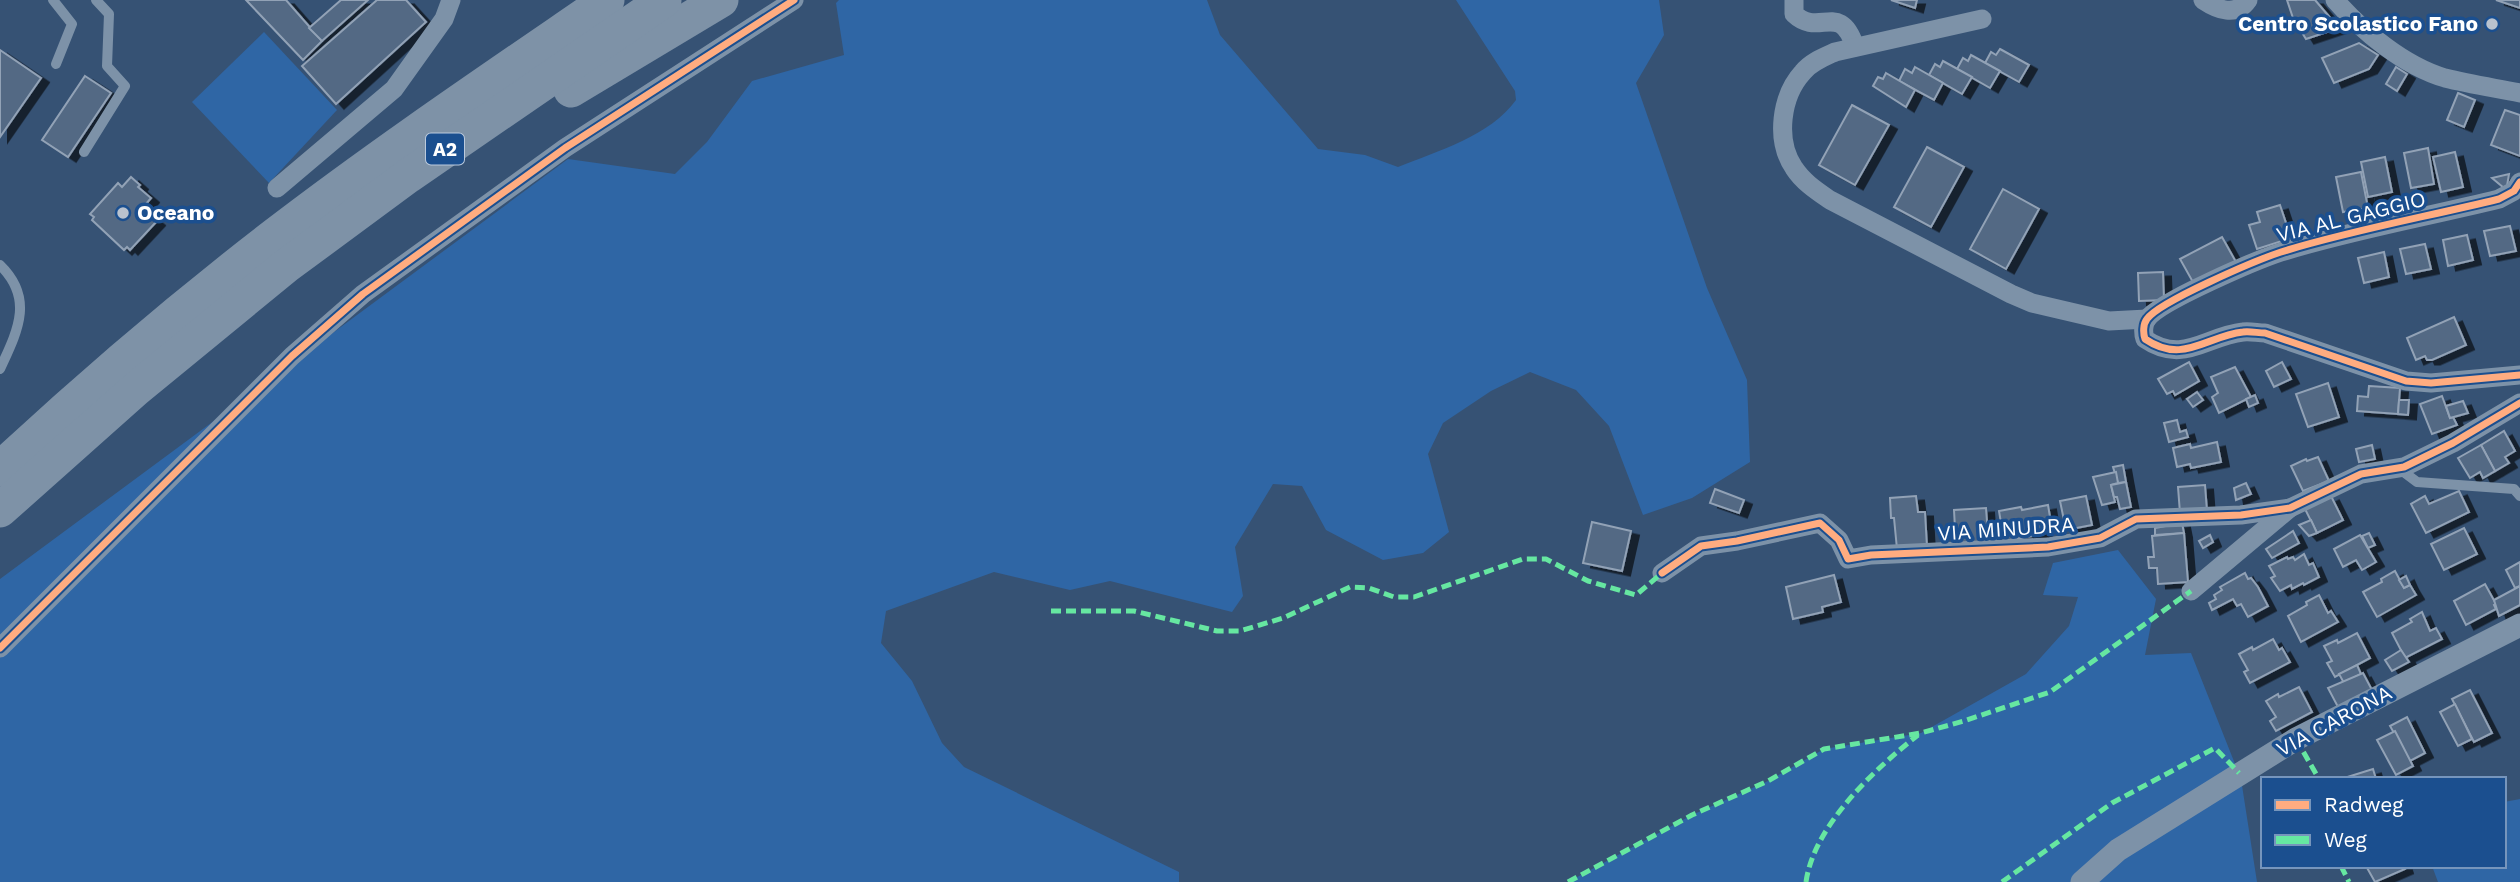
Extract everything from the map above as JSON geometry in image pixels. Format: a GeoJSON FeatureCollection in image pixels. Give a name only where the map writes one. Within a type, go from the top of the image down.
{"type":"FeatureCollection","features":[{"type":"Feature","properties":{"kind":"highway"},"geometry":{"type":"LineString","coordinates":[[201,293],[267,222],[570,0]]}},
{"type":"Feature","properties":{"kind":"highway","name":"A2"},"geometry":{"type":"LineString","coordinates":[[0,469],[201,293],[372,163],[607,0]]}},
{"type":"Feature","properties":{"kind":"highway","name":"A2"},"geometry":{"type":"LineString","coordinates":[[0,510],[100,419],[233,308],[408,176],[664,0]]}},
{"type":"Feature","properties":{"kind":"highway"},"geometry":{"type":"LineString","coordinates":[[233,308],[311,266],[446,168],[721,0]]}},
{"type":"Feature","properties":{"kind":"street"},"geometry":{"type":"LineString","coordinates":[[277,188],[394,89],[444,19],[451,0]]}},
{"type":"Feature","properties":{"kind":"street"},"geometry":{"type":"LineString","coordinates":[[0,648],[292,356],[363,294],[565,148],[794,0]]}},
{"type":"Feature","properties":{"kind":"street"},"geometry":{"type":"LineString","coordinates":[[1794,0],[1794,14],[1799,19],[1808,21],[1835,18],[1843,21],[1850,27],[1855,47]]}},
{"type":"Feature","properties":{"kind":"street"},"geometry":{"type":"LineString","coordinates":[[2203,0],[2226,10],[2236,10],[2248,0]]}},
{"type":"Feature","properties":{"kind":"street"},"geometry":{"type":"LineString","coordinates":[[2335,0],[2357,25],[2395,54],[2442,77],[2520,93]]}},
{"type":"Feature","properties":{"kind":"street"},"geometry":{"type":"LineString","coordinates":[[1982,19],[1855,47],[1819,60],[1804,71],[1787,100],[1782,130],[1793,167],[1809,185],[1830,200],[2011,294],[2032,303],[2109,321],[2147,319],[2143,333],[2145,339],[2155,346],[2188,350],[2246,331],[2265,333],[2406,381],[2431,383],[2520,374]]}},
{"type":"Feature","properties":{"kind":"street","name":"VIA AL GAGGIO"},"geometry":{"type":"LineString","coordinates":[[2147,319],[2186,293],[2279,253],[2499,199],[2514,191],[2520,183]]}},
{"type":"Feature","properties":{"kind":"street","name":"VIA MINUDRA"},"geometry":{"type":"LineString","coordinates":[[1662,573],[1701,546],[1820,523],[1839,540],[1848,558],[2048,547],[2100,538],[2136,519],[2241,514],[2290,508],[2361,474],[2404,467],[2453,443],[2520,403]]}},
{"type":"Feature","properties":{"kind":"street"},"geometry":{"type":"LineString","coordinates":[[2192,592],[2290,508]]}},
{"type":"Feature","properties":{"kind":"street","name":"VIA CARONA"},"geometry":{"type":"LineString","coordinates":[[2082,882],[2118,850],[2296,739],[2520,625]]}},
{"type":"Feature","properties":{"kind":"lane"},"geometry":{"type":"LineString","coordinates":[[53,0],[72,24],[56,64]]}},
{"type":"Feature","properties":{"kind":"lane"},"geometry":{"type":"LineString","coordinates":[[84,152],[125,86],[107,66],[109,14],[96,0]]}},
{"type":"Feature","properties":{"kind":"lane"},"geometry":{"type":"LineString","coordinates":[[0,265],[15,286],[22,313],[0,369]]}},
{"type":"Feature","properties":{"kind":"lane"},"geometry":{"type":"LineString","coordinates":[[2404,467],[2405,473],[2417,482],[2514,489],[2520,496]]}},
{"type":"Feature","properties":{"kind":"shaded area"},"geometry":{"type":"Polygon","coordinates":[[[839,0],[1207,0],[1220,35],[1318,149],[1365,155],[1398,167],[1478,133],[1505,113],[1516,100],[1515,91],[1456,0],[1659,0],[1664,35],[1636,83],[1707,288],[1747,380],[1750,462],[1692,498],[1643,515],[1609,426],[1576,390],[1530,372],[1491,391],[1443,423],[1428,454],[1449,532],[1423,553],[1383,560],[1326,530],[1302,486],[1273,484],[1235,547],[1243,596],[1232,612],[1110,581],[1070,590],[994,572],[886,611],[881,643],[912,681],[942,743],[964,767],[1179,872],[1179,882],[0,882],[0,579],[568,159],[675,174],[707,142],[752,81],[844,55],[836,3],[839,0]]]}},
{"type":"Feature","properties":{"kind":"shaded area"},"geometry":{"type":"Polygon","coordinates":[[[264,32],[337,110],[269,183],[192,102],[264,32]]]}},
{"type":"Feature","properties":{"kind":"shaded area"},"geometry":{"type":"Polygon","coordinates":[[[2118,550],[2156,599],[2145,655],[2191,653],[2241,779],[2257,882],[1568,882],[1692,815],[1768,781],[1824,749],[1921,733],[2026,674],[2069,626],[2078,597],[2043,595],[2053,563],[2118,550]]]}},
{"type":"Feature","properties":{"kind":"shaded area"},"geometry":{"type":"Polygon","coordinates":[[[2520,799],[2520,882],[2438,882],[2433,868],[2506,868],[2506,802],[2520,799]]]}},
{"type":"Feature","properties":{"kind":"building"},"geometry":{"type":"Polygon","coordinates":[[[246,0],[286,0],[322,41],[303,60],[246,0]]]}},
{"type":"Feature","properties":{"kind":"building"},"geometry":{"type":"Polygon","coordinates":[[[341,0],[368,0],[322,41],[309,28],[341,0]]]}},
{"type":"Feature","properties":{"kind":"building"},"geometry":{"type":"Polygon","coordinates":[[[377,0],[406,0],[426,22],[336,104],[302,66],[377,0]]]}},
{"type":"Feature","properties":{"kind":"building"},"geometry":{"type":"Polygon","coordinates":[[[1891,0],[1917,0],[1915,8],[1891,0]]]}},
{"type":"Feature","properties":{"kind":"building"},"geometry":{"type":"Polygon","coordinates":[[[2287,0],[2315,0],[2339,28],[2306,39],[2293,18],[2287,0]]]}},
{"type":"Feature","properties":{"kind":"building"},"geometry":{"type":"Polygon","coordinates":[[[2496,0],[2520,0],[2520,8],[2496,0]]]}},
{"type":"Feature","properties":{"kind":"building"},"geometry":{"type":"Polygon","coordinates":[[[2359,43],[2378,55],[2369,69],[2334,83],[2322,58],[2359,43]]]}},
{"type":"Feature","properties":{"kind":"building"},"geometry":{"type":"Polygon","coordinates":[[[2000,49],[2029,65],[2019,82],[1985,63],[1991,52],[1996,55],[2000,49]]]}},
{"type":"Feature","properties":{"kind":"building"},"geometry":{"type":"Polygon","coordinates":[[[0,50],[41,78],[0,137],[0,50]]]}},
{"type":"Feature","properties":{"kind":"building"},"geometry":{"type":"Polygon","coordinates":[[[1971,55],[2000,71],[1990,88],[1957,69],[1963,58],[1968,61],[1971,55]]]}},
{"type":"Feature","properties":{"kind":"building"},"geometry":{"type":"Polygon","coordinates":[[[1943,61],[1972,77],[1962,94],[1929,75],[1935,64],[1940,67],[1943,61]]]}},
{"type":"Feature","properties":{"kind":"building"},"geometry":{"type":"Polygon","coordinates":[[[1915,67],[1943,83],[1934,100],[1899,81],[1905,69],[1912,73],[1915,67]]]}},
{"type":"Feature","properties":{"kind":"building"},"geometry":{"type":"Polygon","coordinates":[[[2396,67],[2407,74],[2397,91],[2386,84],[2396,67]]]}},
{"type":"Feature","properties":{"kind":"building"},"geometry":{"type":"Polygon","coordinates":[[[1886,73],[1915,90],[1906,107],[1873,86],[1878,77],[1883,79],[1886,73]]]}},
{"type":"Feature","properties":{"kind":"building"},"geometry":{"type":"Polygon","coordinates":[[[85,76],[111,93],[68,157],[42,140],[85,76]]]}},
{"type":"Feature","properties":{"kind":"building"},"geometry":{"type":"Polygon","coordinates":[[[2458,93],[2475,100],[2464,127],[2447,120],[2458,93]]]}},
{"type":"Feature","properties":{"kind":"building"},"geometry":{"type":"Polygon","coordinates":[[[1852,105],[1889,125],[1855,185],[1819,165],[1852,105]]]}},
{"type":"Feature","properties":{"kind":"building"},"geometry":{"type":"Polygon","coordinates":[[[2505,110],[2520,115],[2520,156],[2491,145],[2505,110]]]}},
{"type":"Feature","properties":{"kind":"building"},"geometry":{"type":"Polygon","coordinates":[[[1927,147],[1964,167],[1931,227],[1894,207],[1927,147]]]}},
{"type":"Feature","properties":{"kind":"building"},"geometry":{"type":"Polygon","coordinates":[[[2428,148],[2434,184],[2411,188],[2404,153],[2428,148]]]}},
{"type":"Feature","properties":{"kind":"building"},"geometry":{"type":"Polygon","coordinates":[[[2455,152],[2463,187],[2441,192],[2433,157],[2455,152]]]}},
{"type":"Feature","properties":{"kind":"building"},"geometry":{"type":"Polygon","coordinates":[[[2385,157],[2392,192],[2368,197],[2361,162],[2385,157]]]}},
{"type":"Feature","properties":{"kind":"building"},"geometry":{"type":"Polygon","coordinates":[[[2361,172],[2368,208],[2343,212],[2336,177],[2361,172]]]}},
{"type":"Feature","properties":{"kind":"building"},"geometry":{"type":"Polygon","coordinates":[[[2509,174],[2507,186],[2504,188],[2492,178],[2509,174]]]}},
{"type":"Feature","properties":{"kind":"building","name":"Oceano"},"geometry":{"type":"Polygon","coordinates":[[[131,177],[151,198],[146,204],[156,213],[152,217],[157,221],[130,250],[127,247],[124,250],[92,220],[94,217],[90,214],[118,183],[122,187],[131,177]]]}},
{"type":"Feature","properties":{"kind":"building"},"geometry":{"type":"Polygon","coordinates":[[[2003,189],[2039,209],[2006,269],[1970,249],[2003,189]]]}},
{"type":"Feature","properties":{"kind":"building"},"geometry":{"type":"Polygon","coordinates":[[[2280,205],[2291,238],[2257,249],[2249,225],[2260,222],[2257,212],[2280,205]]]}},
{"type":"Feature","properties":{"kind":"building"},"geometry":{"type":"Polygon","coordinates":[[[2510,226],[2516,251],[2490,256],[2484,231],[2510,226]]]}},
{"type":"Feature","properties":{"kind":"building"},"geometry":{"type":"Polygon","coordinates":[[[2467,235],[2473,260],[2448,266],[2443,240],[2467,235]]]}},
{"type":"Feature","properties":{"kind":"building"},"geometry":{"type":"Polygon","coordinates":[[[2222,237],[2236,262],[2194,284],[2180,259],[2222,237]]]}},
{"type":"Feature","properties":{"kind":"building"},"geometry":{"type":"Polygon","coordinates":[[[2425,244],[2431,269],[2406,274],[2400,249],[2425,244]]]}},
{"type":"Feature","properties":{"kind":"building"},"geometry":{"type":"Polygon","coordinates":[[[2384,252],[2389,277],[2364,283],[2358,258],[2384,252]]]}},
{"type":"Feature","properties":{"kind":"building"},"geometry":{"type":"Polygon","coordinates":[[[2163,272],[2164,300],[2139,301],[2138,273],[2163,272]]]}},
{"type":"Feature","properties":{"kind":"building"},"geometry":{"type":"Polygon","coordinates":[[[2454,317],[2466,345],[2432,360],[2427,360],[2425,356],[2416,360],[2407,338],[2454,317]]]}},
{"type":"Feature","properties":{"kind":"building"},"geometry":{"type":"Polygon","coordinates":[[[2189,362],[2199,381],[2175,395],[2173,391],[2167,394],[2158,379],[2189,362]]]}},
{"type":"Feature","properties":{"kind":"building"},"geometry":{"type":"Polygon","coordinates":[[[2282,362],[2291,379],[2274,387],[2266,371],[2282,362]]]}},
{"type":"Feature","properties":{"kind":"building"},"geometry":{"type":"Polygon","coordinates":[[[2235,367],[2251,397],[2219,413],[2212,397],[2218,393],[2211,377],[2235,367]]]}},
{"type":"Feature","properties":{"kind":"building"},"geometry":{"type":"Polygon","coordinates":[[[2328,383],[2339,417],[2308,427],[2296,394],[2328,383]]]}},
{"type":"Feature","properties":{"kind":"building"},"geometry":{"type":"Polygon","coordinates":[[[2369,386],[2400,388],[2398,414],[2357,411],[2358,396],[2368,397],[2369,386]]]}},
{"type":"Feature","properties":{"kind":"building"},"geometry":{"type":"Polygon","coordinates":[[[2197,392],[2203,400],[2193,407],[2187,399],[2197,392]]]}},
{"type":"Feature","properties":{"kind":"building"},"geometry":{"type":"Polygon","coordinates":[[[2255,395],[2258,403],[2249,407],[2246,399],[2255,395]]]}},
{"type":"Feature","properties":{"kind":"building"},"geometry":{"type":"Polygon","coordinates":[[[2442,396],[2450,418],[2453,417],[2457,425],[2432,434],[2420,404],[2442,396]]]}},
{"type":"Feature","properties":{"kind":"building"},"geometry":{"type":"Polygon","coordinates":[[[2399,400],[2409,400],[2408,415],[2398,414],[2399,400]]]}},
{"type":"Feature","properties":{"kind":"building"},"geometry":{"type":"Polygon","coordinates":[[[2463,401],[2468,413],[2450,418],[2446,406],[2463,401]]]}},
{"type":"Feature","properties":{"kind":"building"},"geometry":{"type":"Polygon","coordinates":[[[2177,420],[2180,432],[2186,430],[2188,437],[2169,442],[2164,423],[2177,420]]]}},
{"type":"Feature","properties":{"kind":"building"},"geometry":{"type":"Polygon","coordinates":[[[2504,431],[2515,451],[2505,457],[2509,463],[2495,471],[2481,445],[2504,431]]]}},
{"type":"Feature","properties":{"kind":"building"},"geometry":{"type":"Polygon","coordinates":[[[2217,442],[2221,462],[2191,468],[2190,464],[2177,467],[2173,448],[2190,444],[2191,448],[2217,442]]]}},
{"type":"Feature","properties":{"kind":"building"},"geometry":{"type":"Polygon","coordinates":[[[2372,445],[2375,459],[2359,462],[2356,449],[2372,445]]]}},
{"type":"Feature","properties":{"kind":"building"},"geometry":{"type":"Polygon","coordinates":[[[2481,445],[2495,471],[2483,478],[2480,472],[2470,478],[2458,458],[2481,445]]]}},
{"type":"Feature","properties":{"kind":"building"},"geometry":{"type":"Polygon","coordinates":[[[2318,457],[2329,481],[2303,491],[2291,466],[2318,457]]]}},
{"type":"Feature","properties":{"kind":"building"},"geometry":{"type":"Polygon","coordinates":[[[2123,465],[2126,482],[2118,483],[2113,467],[2123,465]]]}},
{"type":"Feature","properties":{"kind":"building"},"geometry":{"type":"Polygon","coordinates":[[[2116,472],[2118,483],[2111,485],[2115,502],[2102,505],[2093,477],[2116,472]]]}},
{"type":"Feature","properties":{"kind":"building"},"geometry":{"type":"Polygon","coordinates":[[[2126,482],[2131,507],[2120,509],[2111,485],[2126,482]]]}},
{"type":"Feature","properties":{"kind":"building"},"geometry":{"type":"Polygon","coordinates":[[[2246,483],[2251,494],[2236,500],[2234,488],[2246,483]]]}},
{"type":"Feature","properties":{"kind":"building"},"geometry":{"type":"Polygon","coordinates":[[[2205,485],[2207,511],[2180,513],[2178,487],[2205,485]]]}},
{"type":"Feature","properties":{"kind":"building"},"geometry":{"type":"Polygon","coordinates":[[[1715,489],[1744,500],[1739,513],[1710,503],[1715,489]]]}},
{"type":"Feature","properties":{"kind":"building"},"geometry":{"type":"Polygon","coordinates":[[[2459,491],[2469,512],[2426,533],[2411,504],[2425,496],[2429,504],[2459,491]]]}},
{"type":"Feature","properties":{"kind":"building"},"geometry":{"type":"Polygon","coordinates":[[[1916,496],[1918,512],[1925,512],[1927,547],[1897,549],[1890,498],[1916,496]]]}},
{"type":"Feature","properties":{"kind":"building"},"geometry":{"type":"Polygon","coordinates":[[[2086,496],[2092,525],[2066,530],[2060,501],[2086,496]]]}},
{"type":"Feature","properties":{"kind":"building"},"geometry":{"type":"Polygon","coordinates":[[[2331,496],[2343,520],[2317,533],[2305,509],[2331,496]]]}},
{"type":"Feature","properties":{"kind":"building"},"geometry":{"type":"Polygon","coordinates":[[[2048,505],[2051,523],[2042,525],[2044,534],[2004,541],[1999,511],[2048,505]]]}},
{"type":"Feature","properties":{"kind":"building"},"geometry":{"type":"Polygon","coordinates":[[[1986,508],[1988,535],[1996,534],[1996,545],[1956,547],[1954,510],[1986,508]]]}},
{"type":"Feature","properties":{"kind":"building"},"geometry":{"type":"Polygon","coordinates":[[[2311,520],[2317,533],[2309,536],[2299,525],[2311,520]]]}},
{"type":"Feature","properties":{"kind":"building"},"geometry":{"type":"Polygon","coordinates":[[[1592,522],[1631,531],[1622,571],[1583,563],[1592,522]]]}},
{"type":"Feature","properties":{"kind":"building"},"geometry":{"type":"Polygon","coordinates":[[[2182,523],[2184,533],[2155,535],[2155,528],[2182,523]]]}},
{"type":"Feature","properties":{"kind":"building"},"geometry":{"type":"Polygon","coordinates":[[[2464,528],[2477,554],[2444,570],[2431,544],[2464,528]]]}},
{"type":"Feature","properties":{"kind":"building"},"geometry":{"type":"Polygon","coordinates":[[[2293,531],[2299,543],[2272,558],[2266,549],[2293,531]]]}},
{"type":"Feature","properties":{"kind":"building"},"geometry":{"type":"Polygon","coordinates":[[[2184,533],[2188,582],[2158,584],[2157,568],[2149,568],[2148,557],[2154,557],[2152,536],[2184,533]]]}},
{"type":"Feature","properties":{"kind":"building"},"geometry":{"type":"Polygon","coordinates":[[[2369,533],[2375,545],[2368,548],[2362,536],[2369,533]]]}},
{"type":"Feature","properties":{"kind":"building"},"geometry":{"type":"Polygon","coordinates":[[[2210,535],[2213,542],[2203,548],[2199,541],[2210,535]]]}},
{"type":"Feature","properties":{"kind":"building"},"geometry":{"type":"Polygon","coordinates":[[[2360,535],[2376,562],[2362,570],[2356,560],[2343,567],[2334,549],[2360,535]]]}},
{"type":"Feature","properties":{"kind":"building"},"geometry":{"type":"Polygon","coordinates":[[[2304,554],[2309,565],[2313,563],[2319,577],[2304,585],[2303,583],[2292,589],[2291,585],[2280,591],[2271,578],[2275,576],[2269,566],[2287,557],[2293,557],[2295,560],[2304,554]]]}},
{"type":"Feature","properties":{"kind":"building"},"geometry":{"type":"Polygon","coordinates":[[[2520,562],[2520,586],[2515,588],[2506,570],[2520,562]]]}},
{"type":"Feature","properties":{"kind":"building"},"geometry":{"type":"Polygon","coordinates":[[[2395,571],[2404,588],[2410,585],[2416,595],[2377,617],[2363,592],[2395,571]]]}},
{"type":"Feature","properties":{"kind":"building"},"geometry":{"type":"Polygon","coordinates":[[[2245,573],[2258,587],[2268,606],[2248,617],[2241,604],[2237,606],[2233,599],[2212,610],[2209,603],[2216,599],[2214,595],[2222,590],[2220,587],[2245,573]]]}},
{"type":"Feature","properties":{"kind":"building"},"geometry":{"type":"Polygon","coordinates":[[[1834,575],[1841,602],[1822,607],[1823,612],[1793,619],[1786,587],[1834,575]]]}},
{"type":"Feature","properties":{"kind":"building"},"geometry":{"type":"Polygon","coordinates":[[[2406,576],[2410,585],[2404,588],[2399,580],[2406,576]]]}},
{"type":"Feature","properties":{"kind":"building"},"geometry":{"type":"Polygon","coordinates":[[[2485,584],[2496,609],[2466,625],[2454,601],[2485,584]]]}},
{"type":"Feature","properties":{"kind":"building"},"geometry":{"type":"Polygon","coordinates":[[[2520,586],[2520,605],[2499,616],[2494,600],[2520,586]]]}},
{"type":"Feature","properties":{"kind":"building"},"geometry":{"type":"Polygon","coordinates":[[[2319,595],[2328,613],[2331,611],[2338,622],[2301,642],[2288,616],[2319,595]]]}},
{"type":"Feature","properties":{"kind":"building"},"geometry":{"type":"Polygon","coordinates":[[[2422,612],[2430,631],[2436,628],[2442,639],[2405,658],[2392,633],[2412,622],[2410,619],[2422,612]]]}},
{"type":"Feature","properties":{"kind":"building"},"geometry":{"type":"Polygon","coordinates":[[[2357,633],[2370,658],[2335,677],[2327,663],[2332,661],[2324,646],[2337,640],[2338,643],[2357,633]]]}},
{"type":"Feature","properties":{"kind":"building"},"geometry":{"type":"Polygon","coordinates":[[[2273,639],[2290,662],[2250,683],[2244,672],[2248,670],[2239,654],[2273,639]]]}},
{"type":"Feature","properties":{"kind":"building"},"geometry":{"type":"Polygon","coordinates":[[[2401,650],[2409,662],[2392,671],[2385,660],[2401,650]]]}},
{"type":"Feature","properties":{"kind":"building"},"geometry":{"type":"Polygon","coordinates":[[[2357,665],[2361,674],[2344,683],[2339,674],[2357,665]]]}},
{"type":"Feature","properties":{"kind":"building"},"geometry":{"type":"Polygon","coordinates":[[[2363,673],[2372,690],[2338,707],[2328,688],[2363,673]]]}},
{"type":"Feature","properties":{"kind":"building"},"geometry":{"type":"Polygon","coordinates":[[[2299,687],[2312,712],[2276,731],[2270,721],[2276,717],[2266,701],[2299,687]]]}},
{"type":"Feature","properties":{"kind":"building"},"geometry":{"type":"Polygon","coordinates":[[[2470,690],[2492,733],[2474,742],[2452,699],[2470,690]]]}},
{"type":"Feature","properties":{"kind":"building"},"geometry":{"type":"Polygon","coordinates":[[[2455,704],[2472,739],[2458,746],[2440,712],[2455,704]]]}},
{"type":"Feature","properties":{"kind":"building"},"geometry":{"type":"Polygon","coordinates":[[[2407,717],[2425,753],[2410,761],[2390,726],[2407,717]]]}},
{"type":"Feature","properties":{"kind":"building"},"geometry":{"type":"Polygon","coordinates":[[[2395,731],[2413,766],[2396,775],[2377,740],[2395,731]]]}},
{"type":"Feature","properties":{"kind":"building"},"geometry":{"type":"Polygon","coordinates":[[[2373,769],[2375,777],[2347,777],[2373,769]]]}},
{"type":"Feature","properties":{"kind":"building"},"geometry":{"type":"Polygon","coordinates":[[[2367,868],[2405,868],[2405,869],[2375,882],[2367,868]]]}},
{"type":"Feature","properties":{"kind":"marked path"},"geometry":{"type":"LineString","coordinates":[[1051,611],[1134,611],[1217,631],[1240,631],[1283,618],[1350,587],[1369,588],[1394,597],[1414,597],[1523,559],[1546,559],[1588,581],[1636,595],[1662,573]]}},
{"type":"Feature","properties":{"kind":"marked path"},"geometry":{"type":"LineString","coordinates":[[1568,882],[1692,815],[1768,781],[1824,749],[1921,733],[2050,692],[2191,591]]}},
{"type":"Feature","properties":{"kind":"marked path"},"geometry":{"type":"LineString","coordinates":[[1806,882],[1811,861],[1834,819],[1866,781],[1918,735]]}},
{"type":"Feature","properties":{"kind":"marked path"},"geometry":{"type":"LineString","coordinates":[[2296,739],[2318,777]]}},
{"type":"Feature","properties":{"kind":"marked path"},"geometry":{"type":"LineString","coordinates":[[2002,882],[2112,803],[2215,748],[2239,773]]}},
{"type":"Feature","properties":{"kind":"marked path"},"geometry":{"type":"LineString","coordinates":[[2342,868],[2349,882]]}},
{"type":"Feature","properties":{"kind":"cycle path"},"geometry":{"type":"LineString","coordinates":[[0,648],[292,356],[363,294],[565,148],[794,0]]}},
{"type":"Feature","properties":{"kind":"cycle path"},"geometry":{"type":"LineString","coordinates":[[2520,182],[2514,191],[2499,199],[2335,237],[2269,256],[2170,302],[2147,319],[2144,331],[2145,339],[2171,349],[2194,347],[2243,332],[2265,333],[2406,381],[2431,383],[2520,375]]}},
{"type":"Feature","properties":{"kind":"cycle path"},"geometry":{"type":"LineString","coordinates":[[1662,573],[1701,546],[1820,523],[1839,540],[1848,559],[1871,555],[2048,547],[2100,538],[2136,519],[2241,515],[2290,508],[2361,474],[2404,467],[2453,443],[2520,403]]}},
{"type":"Feature","properties":{"kind":"place","name":"Centro Scolastico Fano"},"geometry":{"type":"Point","coordinates":[2492,24]}},
{"type":"Feature","properties":{"kind":"place","name":"Oceano"},"geometry":{"type":"Point","coordinates":[123,213]}}]}
